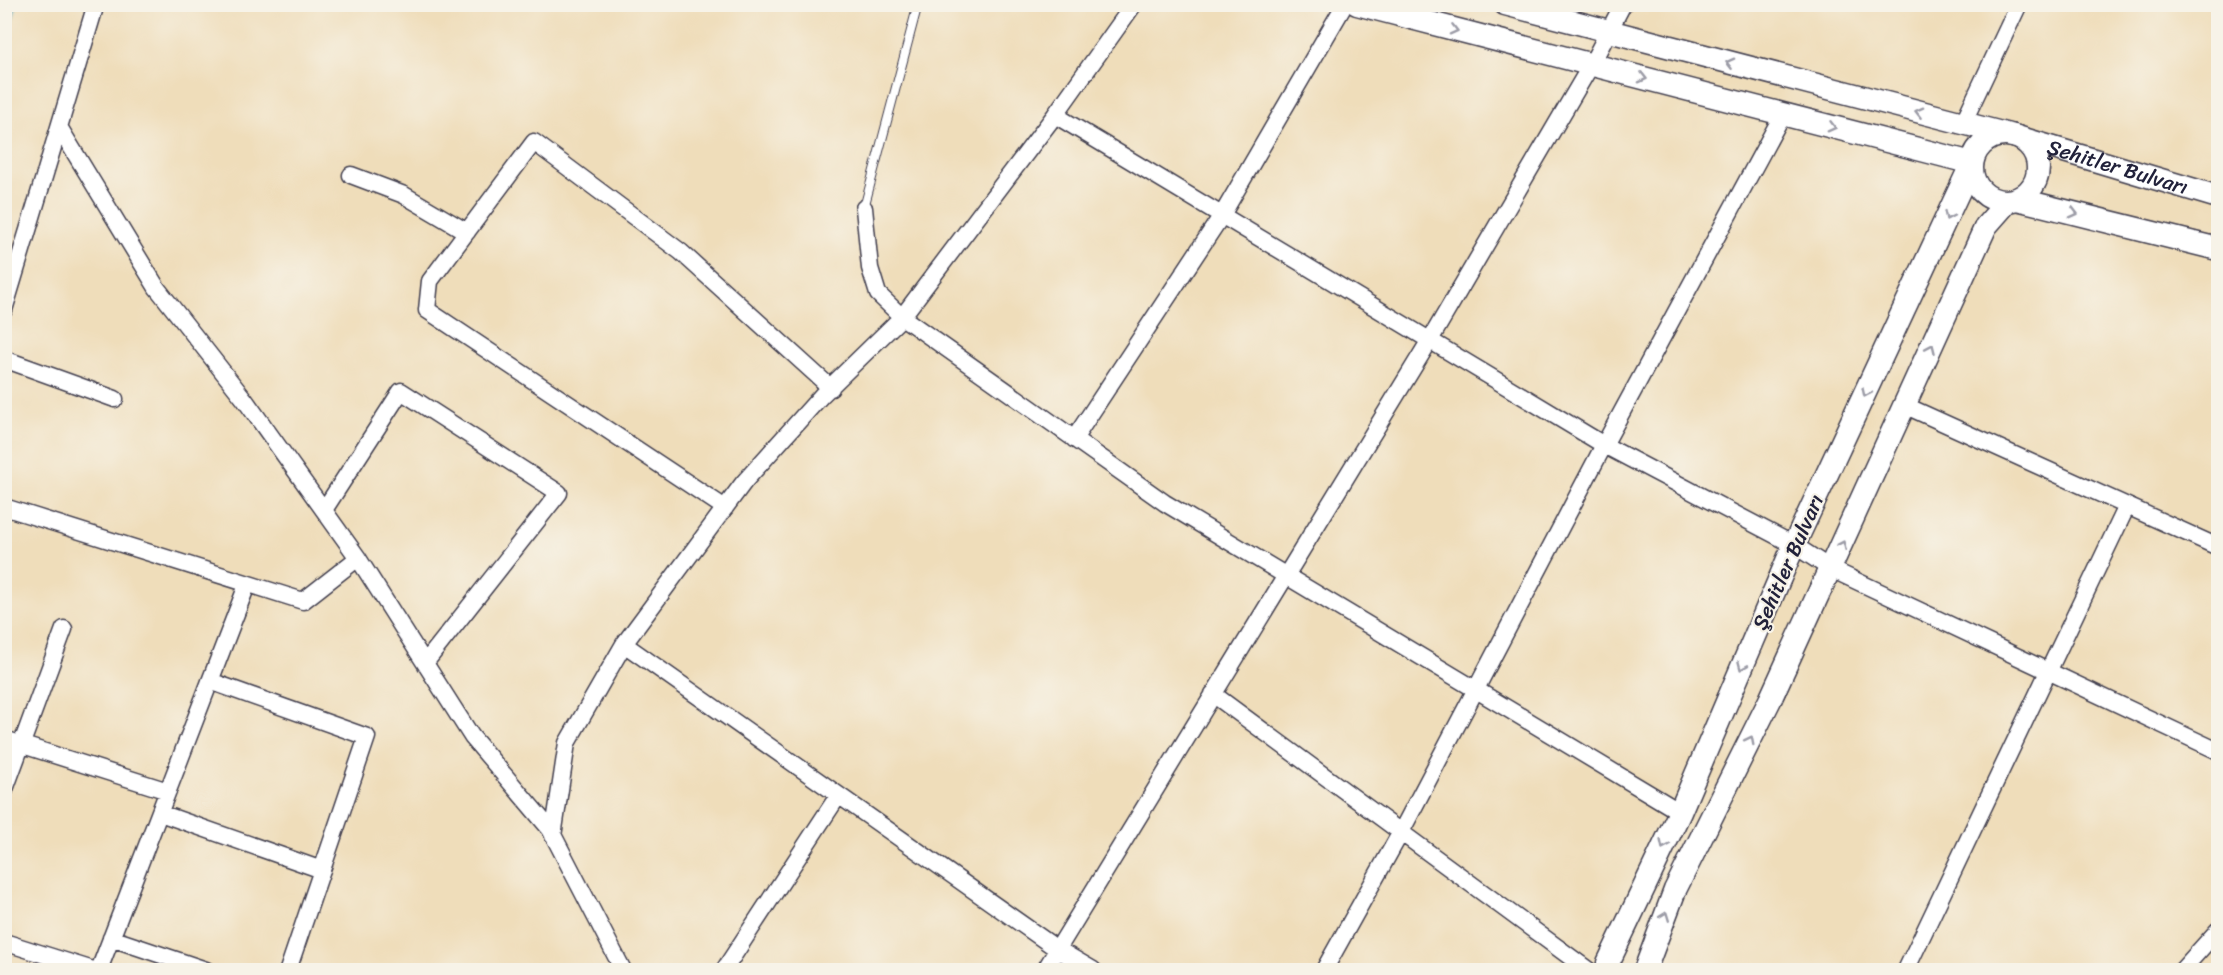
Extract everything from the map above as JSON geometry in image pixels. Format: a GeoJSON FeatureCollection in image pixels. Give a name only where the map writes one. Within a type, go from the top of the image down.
{"type":"FeatureCollection","features":[{"type":"Feature","properties":{"kind":"main road"},"geometry":{"type":"LineString","coordinates":[[1357,4],[1972,163],[1973,177],[1978,187],[1997,200],[2013,200],[2218,249]]}},
{"type":"Feature","properties":{"kind":"main road"},"geometry":{"type":"LineString","coordinates":[[1505,4],[2016,137]]}},
{"type":"Feature","properties":{"kind":"main road","name":"Şehitler Bulvarı"},"geometry":{"type":"LineString","coordinates":[[1598,968],[1680,812],[1794,545],[1976,152],[1983,143],[1994,137],[2005,135],[2016,137],[2218,198]]}},
{"type":"Feature","properties":{"kind":"main road","name":"Şehitler Bulvarı"},"geometry":{"type":"LineString","coordinates":[[1645,970],[1675,890],[1770,700],[1986,226],[2013,200],[2027,194],[2034,185],[2038,174],[2038,162],[2034,151],[2027,143],[2016,137]]}},
{"type":"Feature","properties":{"kind":"main road"},"geometry":{"type":"LineString","coordinates":[[1598,968],[1624,963],[1636,970]]}},
{"type":"Feature","properties":{"kind":"street"},"geometry":{"type":"LineString","coordinates":[[4,310],[96,4]]}},
{"type":"Feature","properties":{"kind":"street"},"geometry":{"type":"LineString","coordinates":[[553,836],[567,743],[624,644],[744,482],[822,395],[902,317],[1055,115],[1134,4]]}},
{"type":"Feature","properties":{"kind":"street"},"geometry":{"type":"LineString","coordinates":[[1074,439],[1222,215],[1345,4]]}},
{"type":"Feature","properties":{"kind":"street"},"geometry":{"type":"LineString","coordinates":[[1045,970],[1430,340],[1591,65],[1623,4]]}},
{"type":"Feature","properties":{"kind":"street"},"geometry":{"type":"LineString","coordinates":[[1963,123],[2019,4]]}},
{"type":"Feature","properties":{"kind":"street"},"geometry":{"type":"LineString","coordinates":[[1324,970],[1401,832],[1604,445],[1783,114]]}},
{"type":"Feature","properties":{"kind":"street"},"geometry":{"type":"LineString","coordinates":[[1055,115],[1604,445],[1794,545],[1831,569],[2218,751]]}},
{"type":"Feature","properties":{"kind":"street"},"geometry":{"type":"LineString","coordinates":[[59,127],[157,288],[245,400],[358,558],[472,737],[550,829],[623,970]]}},
{"type":"Feature","properties":{"kind":"street"},"geometry":{"type":"LineString","coordinates":[[725,508],[427,310],[430,281],[534,142],[681,252],[831,388]]}},
{"type":"Feature","properties":{"kind":"street"},"geometry":{"type":"LineString","coordinates":[[351,175],[404,195],[467,232]]}},
{"type":"Feature","properties":{"kind":"street"},"geometry":{"type":"LineString","coordinates":[[864,208],[870,268],[878,294],[902,317],[1165,503],[1680,812]]}},
{"type":"Feature","properties":{"kind":"street"},"geometry":{"type":"LineString","coordinates":[[4,359],[115,399]]}},
{"type":"Feature","properties":{"kind":"street"},"geometry":{"type":"LineString","coordinates":[[324,510],[401,391],[559,493],[425,663]]}},
{"type":"Feature","properties":{"kind":"street"},"geometry":{"type":"LineString","coordinates":[[1904,405],[2218,547]]}},
{"type":"Feature","properties":{"kind":"street"},"geometry":{"type":"LineString","coordinates":[[1906,970],[2127,506]]}},
{"type":"Feature","properties":{"kind":"street"},"geometry":{"type":"LineString","coordinates":[[4,507],[303,601],[358,558]]}},
{"type":"Feature","properties":{"kind":"street"},"geometry":{"type":"LineString","coordinates":[[99,970],[247,585]]}},
{"type":"Feature","properties":{"kind":"street"},"geometry":{"type":"LineString","coordinates":[[4,792],[64,629]]}},
{"type":"Feature","properties":{"kind":"street"},"geometry":{"type":"LineString","coordinates":[[624,644],[1057,949],[1093,970]]}},
{"type":"Feature","properties":{"kind":"street"},"geometry":{"type":"LineString","coordinates":[[210,681],[367,737],[288,970]]}},
{"type":"Feature","properties":{"kind":"street"},"geometry":{"type":"LineString","coordinates":[[1213,694],[1401,832],[1598,968]]}},
{"type":"Feature","properties":{"kind":"street"},"geometry":{"type":"LineString","coordinates":[[4,739],[168,791]]}},
{"type":"Feature","properties":{"kind":"street"},"geometry":{"type":"LineString","coordinates":[[724,970],[838,796]]}},
{"type":"Feature","properties":{"kind":"street"},"geometry":{"type":"LineString","coordinates":[[160,813],[322,870]]}},
{"type":"Feature","properties":{"kind":"street"},"geometry":{"type":"LineString","coordinates":[[2182,970],[2218,930]]}},
{"type":"Feature","properties":{"kind":"street"},"geometry":{"type":"LineString","coordinates":[[111,938],[207,970]]}},
{"type":"Feature","properties":{"kind":"street"},"geometry":{"type":"LineString","coordinates":[[4,942],[93,970]]}},
{"type":"Feature","properties":{"kind":"lane"},"geometry":{"type":"LineString","coordinates":[[864,208],[918,4]]}},
{"type":"Feature","properties":{"kind":"waterway"},"geometry":{"type":"LineString","coordinates":[[4,42],[15,4]]}}]}
